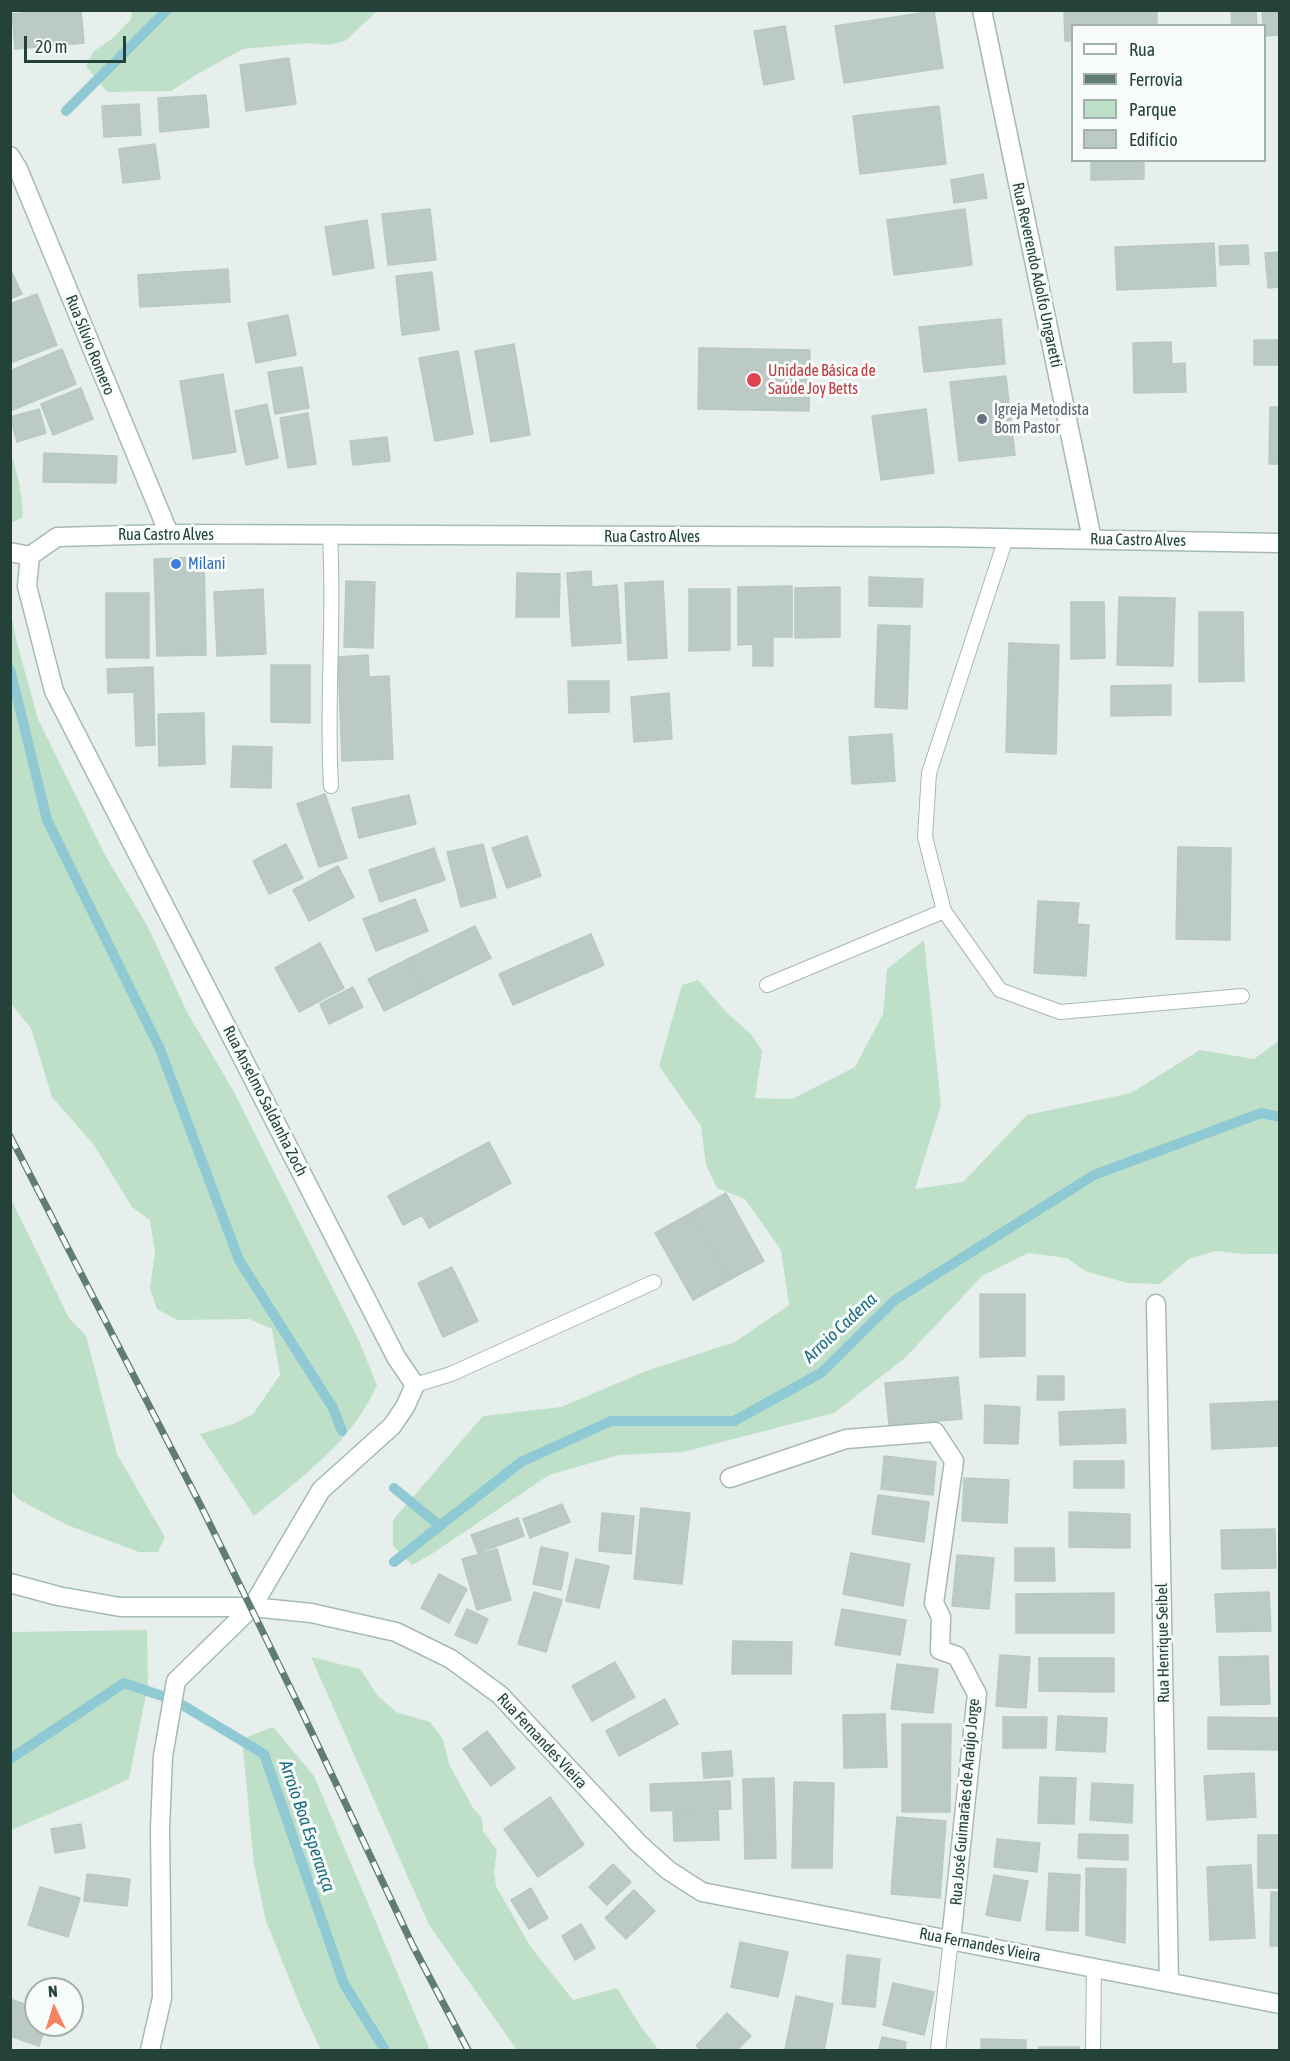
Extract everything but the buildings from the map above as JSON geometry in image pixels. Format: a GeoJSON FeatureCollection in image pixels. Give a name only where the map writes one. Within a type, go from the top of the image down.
{"type":"FeatureCollection","features":[{"type":"Feature","properties":{"kind":"street","name":"Rua Reverendo Adolfo Ungaretti"},"geometry":{"type":"LineString","coordinates":[[982,10],[1092,539]]}},
{"type":"Feature","properties":{"kind":"street","name":"Rua Sílvio Romero"},"geometry":{"type":"LineString","coordinates":[[10,156],[18,169],[169,534]]}},
{"type":"Feature","properties":{"kind":"street","name":"Rua Castro Alves"},"geometry":{"type":"LineString","coordinates":[[30,556],[57,537],[169,534],[1006,538],[1280,543]]}},
{"type":"Feature","properties":{"kind":"street"},"geometry":{"type":"LineString","coordinates":[[10,552],[30,556]]}},
{"type":"Feature","properties":{"kind":"street","name":"Rua Anselmo Saldanha Zoch"},"geometry":{"type":"LineString","coordinates":[[30,556],[27,586],[54,691],[396,1357],[415,1385]]}},
{"type":"Feature","properties":{"kind":"street","name":"Rua Henrique Seibel"},"geometry":{"type":"LineString","coordinates":[[1156,1304],[1169,1983]]}},
{"type":"Feature","properties":{"kind":"street"},"geometry":{"type":"LineString","coordinates":[[150,2050],[162,1998],[160,1829],[163,1756],[176,1681],[252,1607],[321,1490],[392,1426],[405,1407],[415,1385]]}},
{"type":"Feature","properties":{"kind":"street","name":"Rua José Guimarães de Araújo Jorge"},"geometry":{"type":"LineString","coordinates":[[730,1478],[846,1439],[935,1432],[954,1461],[934,1604],[941,1617],[940,1650],[957,1656],[977,1694],[951,1940]]}},
{"type":"Feature","properties":{"kind":"street","name":"Rua Fernandes Vieira"},"geometry":{"type":"LineString","coordinates":[[10,1583],[58,1596],[120,1607],[252,1607],[311,1613],[396,1632],[451,1659],[500,1695],[638,1843],[668,1870],[702,1892],[1280,2004]]}},
{"type":"Feature","properties":{"kind":"lane"},"geometry":{"type":"LineString","coordinates":[[330,536],[332,582],[328,746],[331,786]]}},
{"type":"Feature","properties":{"kind":"lane"},"geometry":{"type":"LineString","coordinates":[[1006,538],[929,773],[925,837],[944,911],[1000,990],[1060,1012],[1242,996]]}},
{"type":"Feature","properties":{"kind":"lane"},"geometry":{"type":"LineString","coordinates":[[767,985],[944,911]]}},
{"type":"Feature","properties":{"kind":"lane"},"geometry":{"type":"LineString","coordinates":[[415,1385],[451,1374],[654,1282]]}},
{"type":"Feature","properties":{"kind":"lane"},"geometry":{"type":"LineString","coordinates":[[938,2050],[951,1940]]}},
{"type":"Feature","properties":{"kind":"lane"},"geometry":{"type":"LineString","coordinates":[[1093,2050],[1094,1967]]}},
{"type":"Feature","properties":{"kind":"green space"},"geometry":{"type":"Polygon","coordinates":[[[132,10],[377,11],[345,41],[329,45],[308,43],[243,49],[171,91],[107,92],[86,66],[94,51],[113,38],[131,19],[132,10]]]}},
{"type":"Feature","properties":{"kind":"green space"},"geometry":{"type":"Polygon","coordinates":[[[10,452],[19,484],[23,517],[11,523],[10,452]]]}},
{"type":"Feature","properties":{"kind":"green space"},"geometry":{"type":"Polygon","coordinates":[[[10,609],[38,719],[105,855],[148,927],[187,1012],[234,1092],[359,1341],[377,1385],[354,1424],[324,1458],[254,1516],[200,1434],[233,1424],[253,1414],[280,1375],[272,1329],[249,1319],[177,1320],[157,1309],[150,1288],[155,1252],[150,1220],[132,1207],[94,1145],[52,1097],[31,1028],[11,1004],[10,609]]]}},
{"type":"Feature","properties":{"kind":"green space"},"geometry":{"type":"Polygon","coordinates":[[[924,940],[941,1105],[915,1189],[963,1182],[1027,1115],[1131,1093],[1200,1050],[1254,1059],[1279,1041],[1279,1254],[1215,1251],[1189,1259],[1160,1284],[1127,1283],[1085,1271],[1067,1258],[1028,1253],[982,1276],[905,1358],[834,1413],[683,1452],[619,1455],[549,1475],[412,1565],[393,1546],[393,1520],[483,1416],[561,1407],[649,1370],[735,1342],[789,1305],[781,1250],[745,1199],[717,1188],[706,1165],[701,1126],[659,1066],[682,985],[698,980],[727,1013],[751,1034],[762,1051],[755,1098],[792,1099],[855,1067],[883,1014],[887,969],[924,940]]]}},
{"type":"Feature","properties":{"kind":"green space"},"geometry":{"type":"Polygon","coordinates":[[[10,1197],[69,1318],[86,1336],[117,1454],[165,1537],[158,1552],[139,1552],[67,1525],[18,1499],[11,1491],[10,1197]]]}},
{"type":"Feature","properties":{"kind":"green space"},"geometry":{"type":"Polygon","coordinates":[[[147,1630],[148,1685],[129,1779],[11,1830],[11,1632],[147,1630]]]}},
{"type":"Feature","properties":{"kind":"green space"},"geometry":{"type":"Polygon","coordinates":[[[311,1657],[360,1669],[378,1696],[396,1712],[430,1722],[443,1739],[449,1764],[473,1808],[482,1818],[483,1831],[497,1850],[494,1872],[496,1886],[530,1946],[573,2000],[617,1988],[641,2027],[659,2050],[517,2050],[429,1925],[311,1657]]]}},
{"type":"Feature","properties":{"kind":"green space"},"geometry":{"type":"Polygon","coordinates":[[[273,1727],[314,1776],[430,2050],[321,2050],[301,2008],[266,1921],[254,1864],[242,1739],[273,1727]]]}},
{"type":"Feature","properties":{"kind":"waterway"},"geometry":{"type":"LineString","coordinates":[[66,111],[167,10]]}},
{"type":"Feature","properties":{"kind":"waterway"},"geometry":{"type":"LineString","coordinates":[[10,669],[47,820],[160,1049],[239,1260],[333,1408],[342,1431]]}},
{"type":"Feature","properties":{"kind":"waterway","name":"Arroio Cadena"},"geometry":{"type":"LineString","coordinates":[[394,1562],[521,1462],[611,1421],[734,1421],[821,1373],[895,1300],[1094,1175],[1261,1113],[1280,1117]]}},
{"type":"Feature","properties":{"kind":"waterway"},"geometry":{"type":"LineString","coordinates":[[394,1488],[440,1526]]}},
{"type":"Feature","properties":{"kind":"waterway","name":"Arroio Boa Esperança"},"geometry":{"type":"LineString","coordinates":[[10,1759],[124,1683],[174,1700],[264,1754],[344,1984],[385,2050]]}},
{"type":"Feature","properties":{"kind":"railway"},"geometry":{"type":"LineString","coordinates":[[10,1136],[202,1508],[413,1946],[468,2050]]}},
{"type":"Feature","properties":{"kind":"place","name":"Unidade Básica de Saúde Joy Betts"},"geometry":{"type":"Point","coordinates":[754,380]}},
{"type":"Feature","properties":{"kind":"place","name":"Igreja Metodista Bom Pastor"},"geometry":{"type":"Point","coordinates":[982,419]}},
{"type":"Feature","properties":{"kind":"place","name":"Milani"},"geometry":{"type":"Point","coordinates":[176,564]}}]}
